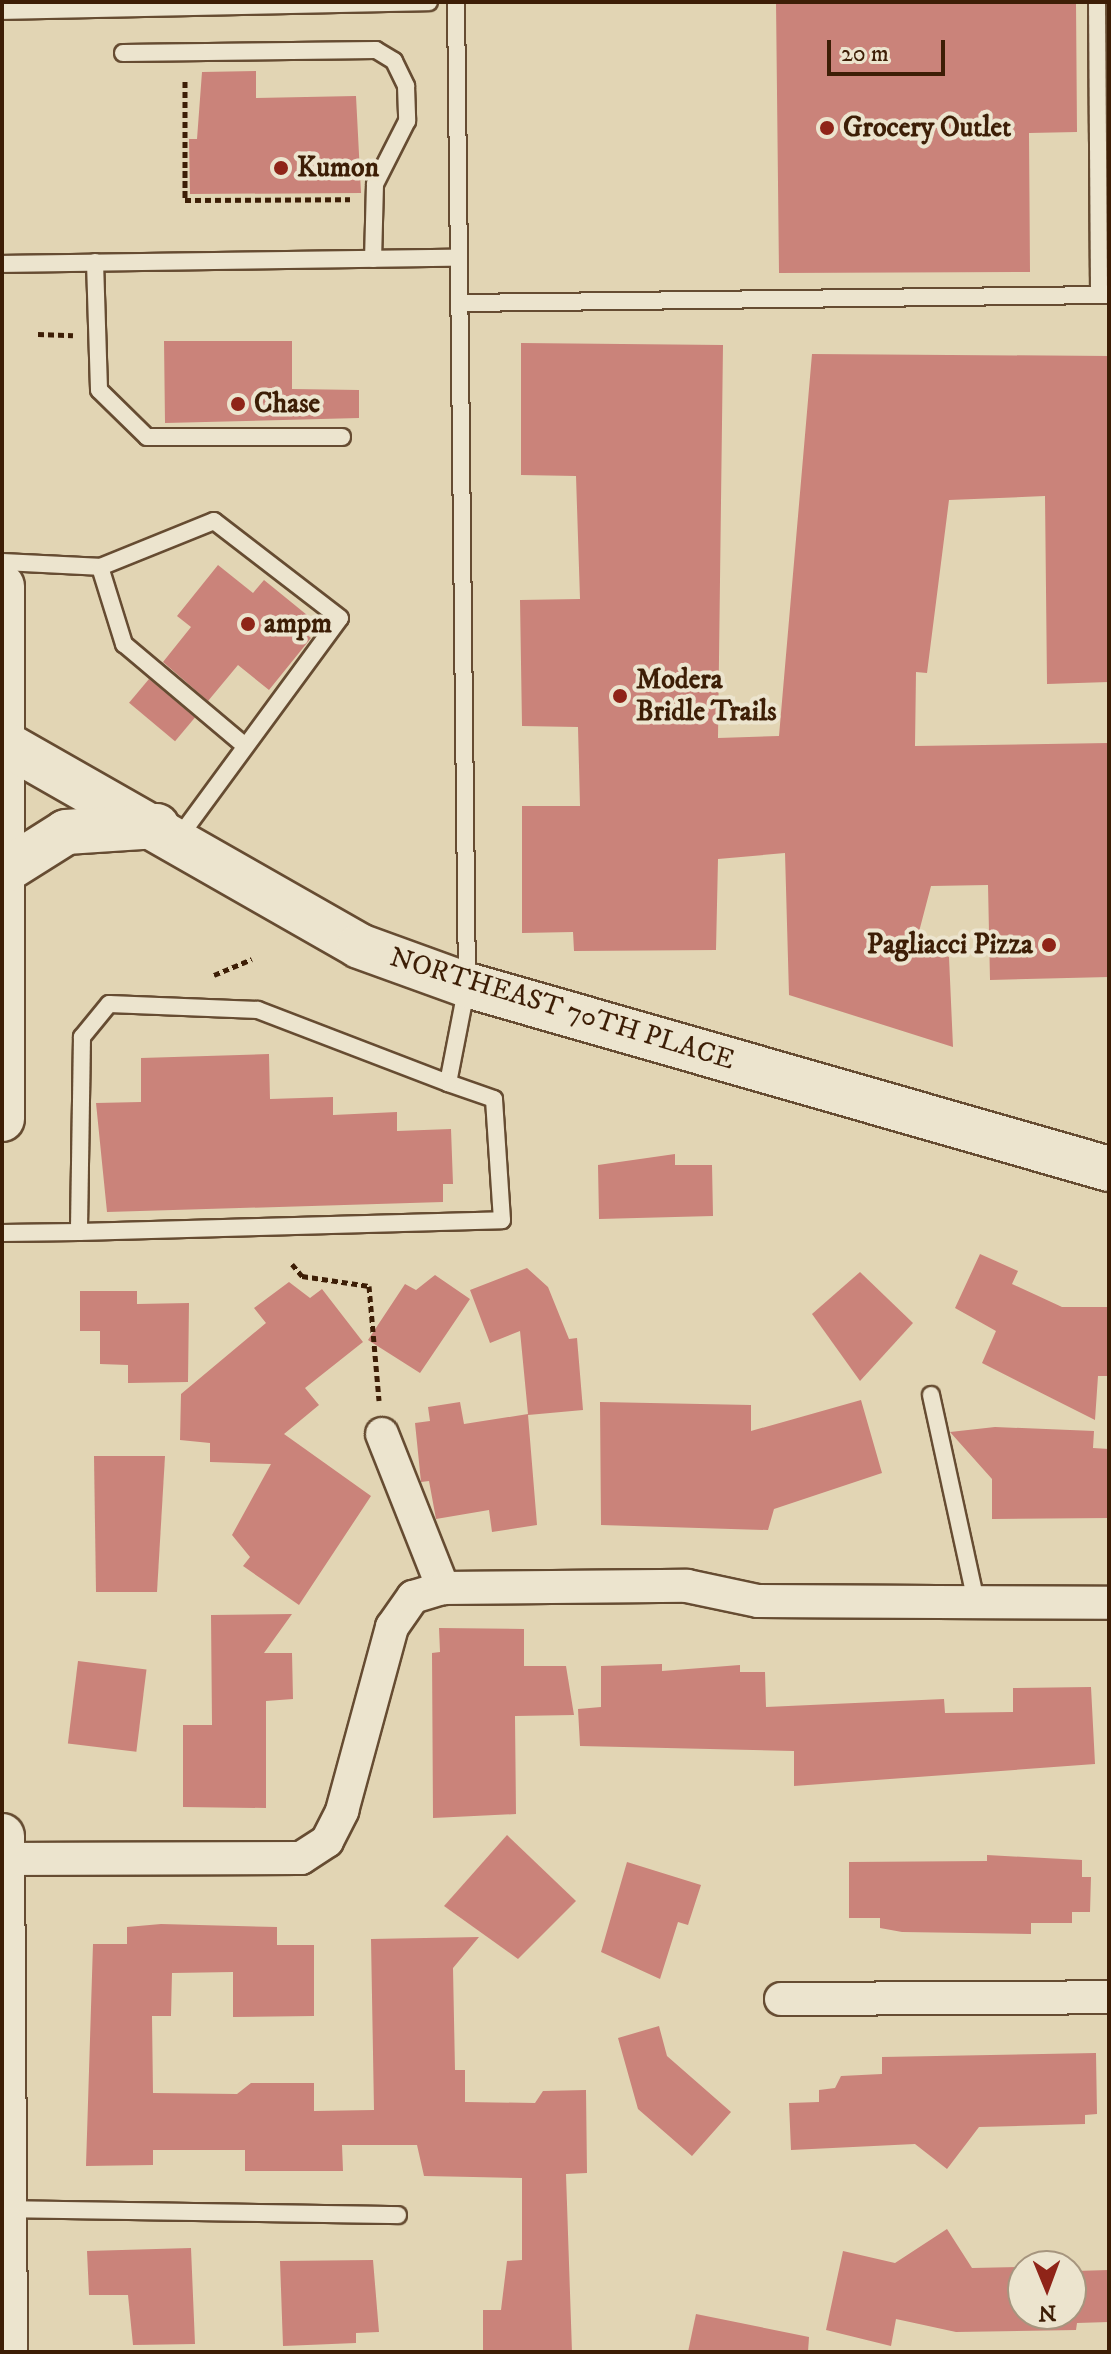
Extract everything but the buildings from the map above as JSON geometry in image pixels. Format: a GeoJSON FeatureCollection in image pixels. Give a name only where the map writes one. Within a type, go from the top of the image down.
{"type":"FeatureCollection","features":[{"type":"Feature","properties":{"kind":"main road"},"geometry":{"type":"LineString","coordinates":[[2,586],[6,870],[2,1119]]}},
{"type":"Feature","properties":{"kind":"main road","name":"NORTHEAST 70TH PLACE"},"geometry":{"type":"LineString","coordinates":[[5,742],[359,946],[467,985],[1109,1169]]}},
{"type":"Feature","properties":{"kind":"main road"},"geometry":{"type":"LineString","coordinates":[[6,870],[66,832],[167,833]]}},
{"type":"Feature","properties":{"kind":"main road"},"geometry":{"type":"LineString","coordinates":[[2,1836],[5,2352]]}},
{"type":"Feature","properties":{"kind":"street"},"geometry":{"type":"LineString","coordinates":[[382,1434],[443,1588]]}},
{"type":"Feature","properties":{"kind":"street"},"geometry":{"type":"LineString","coordinates":[[3,1859],[301,1858],[327,1841],[342,1811],[392,1627],[413,1597],[443,1588],[687,1586],[758,1601],[1109,1603]]}},
{"type":"Feature","properties":{"kind":"street"},"geometry":{"type":"LineString","coordinates":[[781,1999],[1109,1997]]}},
{"type":"Feature","properties":{"kind":"lane"},"geometry":{"type":"LineString","coordinates":[[2,11],[429,2]]}},
{"type":"Feature","properties":{"kind":"lane"},"geometry":{"type":"LineString","coordinates":[[448,1083],[467,985],[456,2]]}},
{"type":"Feature","properties":{"kind":"lane"},"geometry":{"type":"LineString","coordinates":[[460,303],[1104,295],[1097,2]]}},
{"type":"Feature","properties":{"kind":"lane"},"geometry":{"type":"LineString","coordinates":[[123,53],[376,50],[394,61],[406,86],[407,121],[375,184],[373,259]]}},
{"type":"Feature","properties":{"kind":"lane"},"geometry":{"type":"LineString","coordinates":[[2,264],[459,258]]}},
{"type":"Feature","properties":{"kind":"lane"},"geometry":{"type":"LineString","coordinates":[[95,262],[99,390],[147,437],[342,437]]}},
{"type":"Feature","properties":{"kind":"lane"},"geometry":{"type":"LineString","coordinates":[[2,562],[100,567],[214,521],[340,618],[244,745],[167,833]]}},
{"type":"Feature","properties":{"kind":"lane"},"geometry":{"type":"LineString","coordinates":[[100,567],[124,644],[244,745]]}},
{"type":"Feature","properties":{"kind":"lane"},"geometry":{"type":"LineString","coordinates":[[2,1233],[79,1232],[502,1220],[494,1099],[258,1010],[109,1004],[82,1037],[79,1232]]}},
{"type":"Feature","properties":{"kind":"lane"},"geometry":{"type":"LineString","coordinates":[[931,1395],[976,1602]]}},
{"type":"Feature","properties":{"kind":"lane"},"geometry":{"type":"LineString","coordinates":[[5,2209],[398,2215]]}},
{"type":"Feature","properties":{"kind":"path"},"geometry":{"type":"LineString","coordinates":[[185,81],[185,200],[355,199]]}},
{"type":"Feature","properties":{"kind":"path"},"geometry":{"type":"LineString","coordinates":[[38,334],[79,335]]}},
{"type":"Feature","properties":{"kind":"path"},"geometry":{"type":"LineString","coordinates":[[214,975],[252,959]]}},
{"type":"Feature","properties":{"kind":"path"},"geometry":{"type":"LineString","coordinates":[[292,1264],[302,1276],[369,1286],[382,1434]]}},
{"type":"Feature","properties":{"kind":"place","name":"Grocery Outlet"},"geometry":{"type":"Point","coordinates":[827,128]}},
{"type":"Feature","properties":{"kind":"place","name":"Kumon"},"geometry":{"type":"Point","coordinates":[281,168]}},
{"type":"Feature","properties":{"kind":"place","name":"Chase"},"geometry":{"type":"Point","coordinates":[238,404]}},
{"type":"Feature","properties":{"kind":"place","name":"ampm"},"geometry":{"type":"Point","coordinates":[248,624]}},
{"type":"Feature","properties":{"kind":"place","name":"Modera Bridle Trails"},"geometry":{"type":"Point","coordinates":[620,696]}},
{"type":"Feature","properties":{"kind":"place","name":"Pagliacci Pizza"},"geometry":{"type":"Point","coordinates":[1049,945]}}]}
